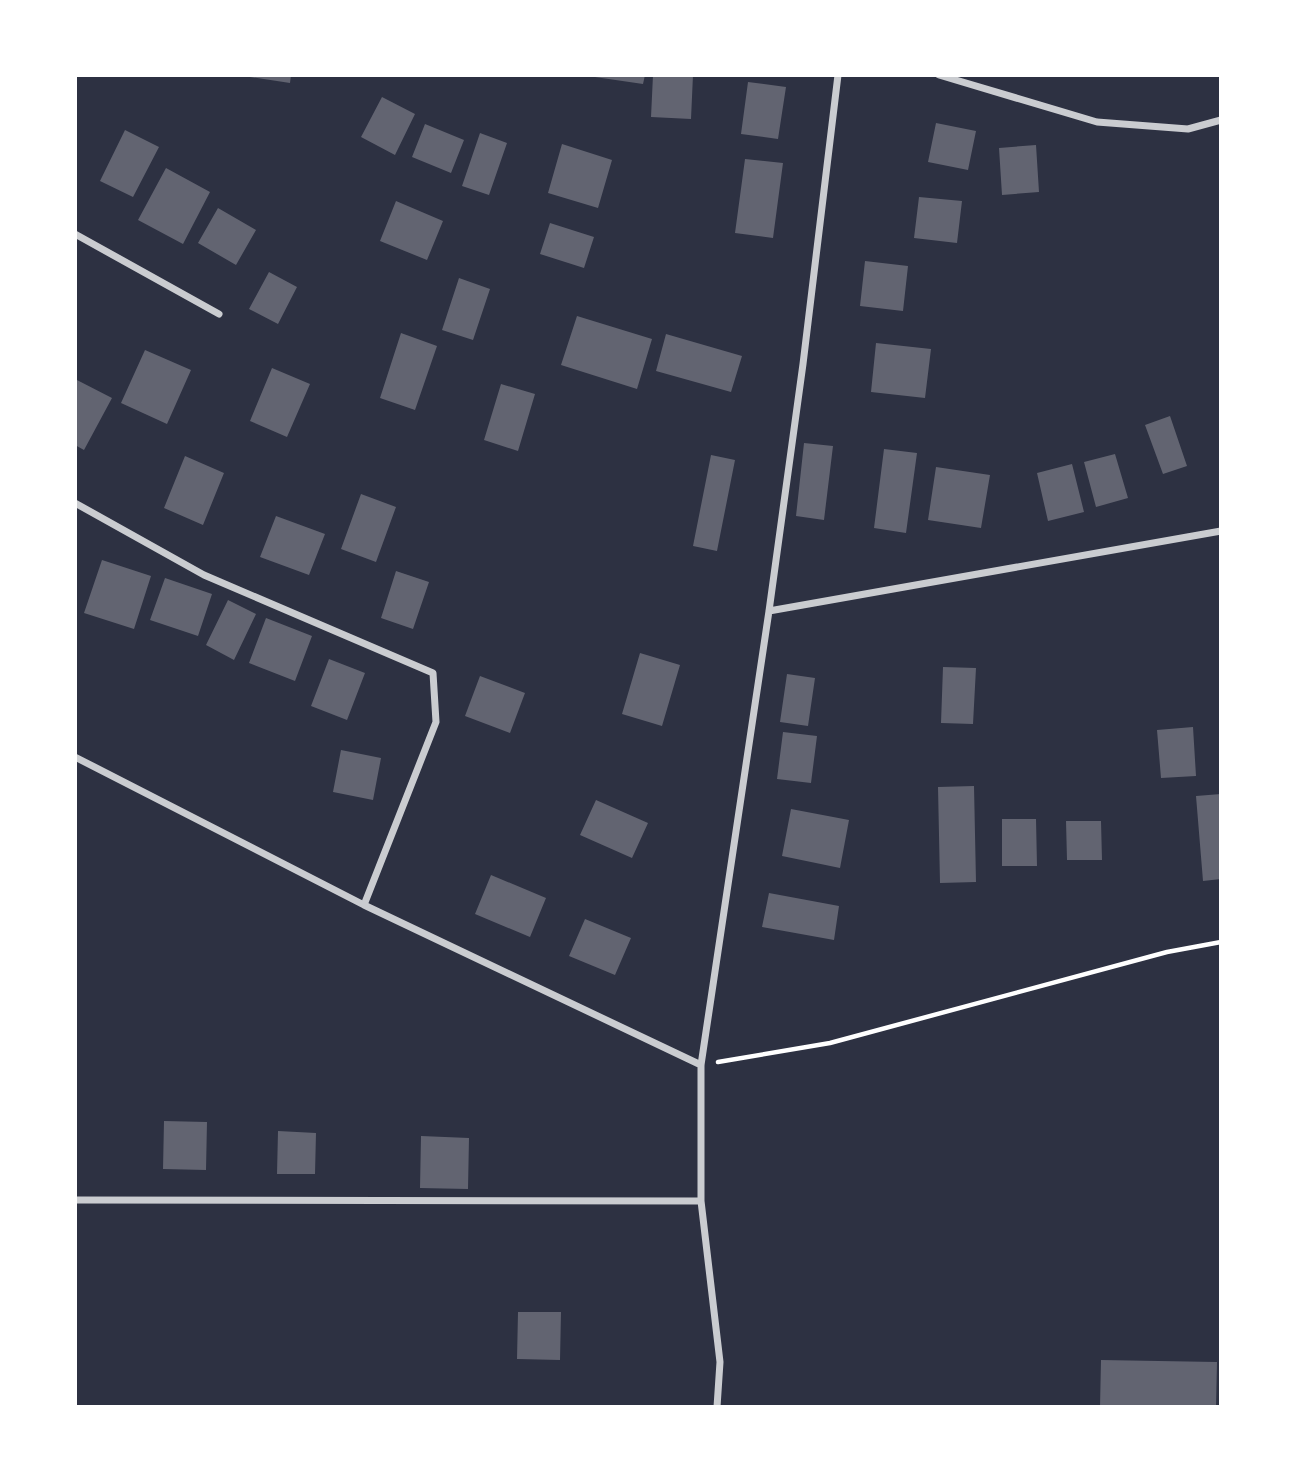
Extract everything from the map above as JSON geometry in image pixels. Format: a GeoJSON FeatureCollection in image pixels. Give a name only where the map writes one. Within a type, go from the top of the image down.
{"type":"FeatureCollection","features":[{"type":"Feature","properties":{"kind":"street"},"geometry":{"type":"LineString","coordinates":[[716,1407],[720,1362],[701,1201],[701,1065],[769,611],[803,364],[838,75]]}},
{"type":"Feature","properties":{"kind":"street"},"geometry":{"type":"LineString","coordinates":[[939,75],[1097,122],[1188,129],[1221,120]]}},
{"type":"Feature","properties":{"kind":"street"},"geometry":{"type":"LineString","coordinates":[[75,234],[219,314]]}},
{"type":"Feature","properties":{"kind":"street"},"geometry":{"type":"LineString","coordinates":[[75,503],[204,575],[433,673],[436,722],[364,905]]}},
{"type":"Feature","properties":{"kind":"street"},"geometry":{"type":"LineString","coordinates":[[769,611],[1221,531]]}},
{"type":"Feature","properties":{"kind":"street"},"geometry":{"type":"LineString","coordinates":[[75,757],[364,905],[701,1065]]}},
{"type":"Feature","properties":{"kind":"street"},"geometry":{"type":"LineString","coordinates":[[75,1200],[701,1201]]}},
{"type":"Feature","properties":{"kind":"path"},"geometry":{"type":"LineString","coordinates":[[701,1065],[830,1042],[1167,952],[1221,943]]}},
{"type":"Feature","properties":{"kind":"building"},"geometry":{"type":"Polygon","coordinates":[[[250,75],[291,75],[290,83],[250,75]]]}},
{"type":"Feature","properties":{"kind":"building"},"geometry":{"type":"Polygon","coordinates":[[[595,75],[645,75],[643,84],[595,75]]]}},
{"type":"Feature","properties":{"kind":"building"},"geometry":{"type":"Polygon","coordinates":[[[653,75],[693,75],[691,119],[651,117],[653,75]]]}},
{"type":"Feature","properties":{"kind":"building"},"geometry":{"type":"Polygon","coordinates":[[[748,82],[786,87],[778,139],[741,134],[748,82]]]}},
{"type":"Feature","properties":{"kind":"building"},"geometry":{"type":"Polygon","coordinates":[[[382,97],[415,114],[395,155],[361,137],[382,97]]]}},
{"type":"Feature","properties":{"kind":"building"},"geometry":{"type":"Polygon","coordinates":[[[936,123],[976,131],[968,170],[928,162],[936,123]]]}},
{"type":"Feature","properties":{"kind":"building"},"geometry":{"type":"Polygon","coordinates":[[[425,124],[464,140],[451,173],[412,157],[425,124]]]}},
{"type":"Feature","properties":{"kind":"building"},"geometry":{"type":"Polygon","coordinates":[[[125,130],[159,147],[133,197],[100,181],[125,130]]]}},
{"type":"Feature","properties":{"kind":"building"},"geometry":{"type":"Polygon","coordinates":[[[480,133],[507,143],[489,195],[462,186],[480,133]]]}},
{"type":"Feature","properties":{"kind":"building"},"geometry":{"type":"Polygon","coordinates":[[[562,144],[612,160],[598,208],[548,193],[562,144]]]}},
{"type":"Feature","properties":{"kind":"building"},"geometry":{"type":"Polygon","coordinates":[[[1036,145],[1039,192],[1002,195],[999,148],[1036,145]]]}},
{"type":"Feature","properties":{"kind":"building"},"geometry":{"type":"Polygon","coordinates":[[[745,159],[783,163],[773,238],[735,233],[745,159]]]}},
{"type":"Feature","properties":{"kind":"building"},"geometry":{"type":"Polygon","coordinates":[[[166,168],[210,192],[183,244],[138,220],[166,168]]]}},
{"type":"Feature","properties":{"kind":"building"},"geometry":{"type":"Polygon","coordinates":[[[919,197],[962,201],[957,243],[914,238],[919,197]]]}},
{"type":"Feature","properties":{"kind":"building"},"geometry":{"type":"Polygon","coordinates":[[[396,201],[443,221],[427,260],[380,241],[396,201]]]}},
{"type":"Feature","properties":{"kind":"building"},"geometry":{"type":"Polygon","coordinates":[[[218,208],[256,230],[236,265],[198,243],[218,208]]]}},
{"type":"Feature","properties":{"kind":"building"},"geometry":{"type":"Polygon","coordinates":[[[550,223],[594,237],[584,268],[540,254],[550,223]]]}},
{"type":"Feature","properties":{"kind":"building"},"geometry":{"type":"Polygon","coordinates":[[[865,261],[908,266],[903,311],[860,306],[865,261]]]}},
{"type":"Feature","properties":{"kind":"building"},"geometry":{"type":"Polygon","coordinates":[[[269,272],[297,287],[278,324],[249,309],[269,272]]]}},
{"type":"Feature","properties":{"kind":"building"},"geometry":{"type":"Polygon","coordinates":[[[459,278],[490,289],[473,340],[442,330],[459,278]]]}},
{"type":"Feature","properties":{"kind":"building"},"geometry":{"type":"Polygon","coordinates":[[[577,316],[652,339],[637,389],[561,365],[577,316]]]}},
{"type":"Feature","properties":{"kind":"building"},"geometry":{"type":"Polygon","coordinates":[[[401,333],[437,346],[415,410],[380,398],[401,333]]]}},
{"type":"Feature","properties":{"kind":"building"},"geometry":{"type":"Polygon","coordinates":[[[666,334],[742,356],[731,392],[656,371],[666,334]]]}},
{"type":"Feature","properties":{"kind":"building"},"geometry":{"type":"Polygon","coordinates":[[[876,343],[931,349],[925,398],[871,392],[876,343]]]}},
{"type":"Feature","properties":{"kind":"building"},"geometry":{"type":"Polygon","coordinates":[[[145,350],[191,370],[167,424],[121,403],[145,350]]]}},
{"type":"Feature","properties":{"kind":"building"},"geometry":{"type":"Polygon","coordinates":[[[272,368],[310,384],[287,437],[250,421],[272,368]]]}},
{"type":"Feature","properties":{"kind":"building"},"geometry":{"type":"Polygon","coordinates":[[[75,379],[112,398],[84,450],[75,445],[75,379]]]}},
{"type":"Feature","properties":{"kind":"building"},"geometry":{"type":"Polygon","coordinates":[[[501,384],[535,394],[518,451],[484,440],[501,384]]]}},
{"type":"Feature","properties":{"kind":"building"},"geometry":{"type":"Polygon","coordinates":[[[1170,416],[1187,466],[1163,474],[1145,425],[1170,416]]]}},
{"type":"Feature","properties":{"kind":"building"},"geometry":{"type":"Polygon","coordinates":[[[804,443],[833,446],[824,520],[796,516],[804,443]]]}},
{"type":"Feature","properties":{"kind":"building"},"geometry":{"type":"Polygon","coordinates":[[[884,449],[917,453],[906,533],[874,528],[884,449]]]}},
{"type":"Feature","properties":{"kind":"building"},"geometry":{"type":"Polygon","coordinates":[[[1115,454],[1128,498],[1096,507],[1084,462],[1115,454]]]}},
{"type":"Feature","properties":{"kind":"building"},"geometry":{"type":"Polygon","coordinates":[[[711,455],[735,460],[717,551],[693,546],[711,455]]]}},
{"type":"Feature","properties":{"kind":"building"},"geometry":{"type":"Polygon","coordinates":[[[185,456],[224,473],[203,525],[164,508],[185,456]]]}},
{"type":"Feature","properties":{"kind":"building"},"geometry":{"type":"Polygon","coordinates":[[[1072,464],[1084,512],[1048,521],[1037,473],[1072,464]]]}},
{"type":"Feature","properties":{"kind":"building"},"geometry":{"type":"Polygon","coordinates":[[[936,467],[990,475],[981,528],[928,520],[936,467]]]}},
{"type":"Feature","properties":{"kind":"building"},"geometry":{"type":"Polygon","coordinates":[[[361,494],[396,507],[376,562],[341,549],[361,494]]]}},
{"type":"Feature","properties":{"kind":"building"},"geometry":{"type":"Polygon","coordinates":[[[276,516],[325,534],[309,575],[260,557],[276,516]]]}},
{"type":"Feature","properties":{"kind":"building"},"geometry":{"type":"Polygon","coordinates":[[[102,560],[151,576],[134,629],[84,613],[102,560]]]}},
{"type":"Feature","properties":{"kind":"building"},"geometry":{"type":"Polygon","coordinates":[[[396,571],[429,582],[413,629],[381,618],[396,571]]]}},
{"type":"Feature","properties":{"kind":"building"},"geometry":{"type":"Polygon","coordinates":[[[165,578],[212,594],[198,636],[150,620],[165,578]]]}},
{"type":"Feature","properties":{"kind":"building"},"geometry":{"type":"Polygon","coordinates":[[[228,600],[256,614],[234,660],[206,645],[228,600]]]}},
{"type":"Feature","properties":{"kind":"building"},"geometry":{"type":"Polygon","coordinates":[[[266,618],[312,636],[295,681],[249,663],[266,618]]]}},
{"type":"Feature","properties":{"kind":"building"},"geometry":{"type":"Polygon","coordinates":[[[640,653],[680,665],[662,726],[622,714],[640,653]]]}},
{"type":"Feature","properties":{"kind":"building"},"geometry":{"type":"Polygon","coordinates":[[[329,659],[365,673],[347,720],[311,706],[329,659]]]}},
{"type":"Feature","properties":{"kind":"building"},"geometry":{"type":"Polygon","coordinates":[[[943,667],[976,668],[973,724],[941,723],[943,667]]]}},
{"type":"Feature","properties":{"kind":"building"},"geometry":{"type":"Polygon","coordinates":[[[787,674],[815,678],[808,726],[780,722],[787,674]]]}},
{"type":"Feature","properties":{"kind":"building"},"geometry":{"type":"Polygon","coordinates":[[[480,676],[525,693],[510,733],[465,716],[480,676]]]}},
{"type":"Feature","properties":{"kind":"building"},"geometry":{"type":"Polygon","coordinates":[[[1193,727],[1196,776],[1161,778],[1157,730],[1193,727]]]}},
{"type":"Feature","properties":{"kind":"building"},"geometry":{"type":"Polygon","coordinates":[[[783,732],[817,736],[811,783],[777,779],[783,732]]]}},
{"type":"Feature","properties":{"kind":"building"},"geometry":{"type":"Polygon","coordinates":[[[341,750],[381,758],[373,800],[333,792],[341,750]]]}},
{"type":"Feature","properties":{"kind":"building"},"geometry":{"type":"Polygon","coordinates":[[[974,786],[976,882],[940,883],[938,787],[974,786]]]}},
{"type":"Feature","properties":{"kind":"building"},"geometry":{"type":"Polygon","coordinates":[[[1221,794],[1221,879],[1203,881],[1196,796],[1221,794]]]}},
{"type":"Feature","properties":{"kind":"building"},"geometry":{"type":"Polygon","coordinates":[[[596,800],[648,823],[632,858],[580,835],[596,800]]]}},
{"type":"Feature","properties":{"kind":"building"},"geometry":{"type":"Polygon","coordinates":[[[791,809],[849,820],[840,868],[782,856],[791,809]]]}},
{"type":"Feature","properties":{"kind":"building"},"geometry":{"type":"Polygon","coordinates":[[[1002,819],[1036,819],[1037,866],[1002,866],[1002,819]]]}},
{"type":"Feature","properties":{"kind":"building"},"geometry":{"type":"Polygon","coordinates":[[[1066,821],[1101,821],[1102,860],[1067,860],[1066,821]]]}},
{"type":"Feature","properties":{"kind":"building"},"geometry":{"type":"Polygon","coordinates":[[[491,875],[546,898],[530,937],[475,914],[491,875]]]}},
{"type":"Feature","properties":{"kind":"building"},"geometry":{"type":"Polygon","coordinates":[[[769,893],[839,906],[834,940],[762,927],[769,893]]]}},
{"type":"Feature","properties":{"kind":"building"},"geometry":{"type":"Polygon","coordinates":[[[585,919],[631,938],[615,975],[569,956],[585,919]]]}},
{"type":"Feature","properties":{"kind":"building"},"geometry":{"type":"Polygon","coordinates":[[[164,1121],[207,1122],[206,1170],[163,1169],[164,1121]]]}},
{"type":"Feature","properties":{"kind":"building"},"geometry":{"type":"Polygon","coordinates":[[[278,1131],[316,1133],[315,1174],[277,1174],[278,1131]]]}},
{"type":"Feature","properties":{"kind":"building"},"geometry":{"type":"Polygon","coordinates":[[[421,1136],[469,1138],[468,1189],[420,1188],[421,1136]]]}},
{"type":"Feature","properties":{"kind":"building"},"geometry":{"type":"Polygon","coordinates":[[[518,1312],[561,1312],[560,1360],[517,1359],[518,1312]]]}},
{"type":"Feature","properties":{"kind":"building"},"geometry":{"type":"Polygon","coordinates":[[[1101,1360],[1217,1362],[1216,1407],[1100,1407],[1101,1360]]]}}]}
